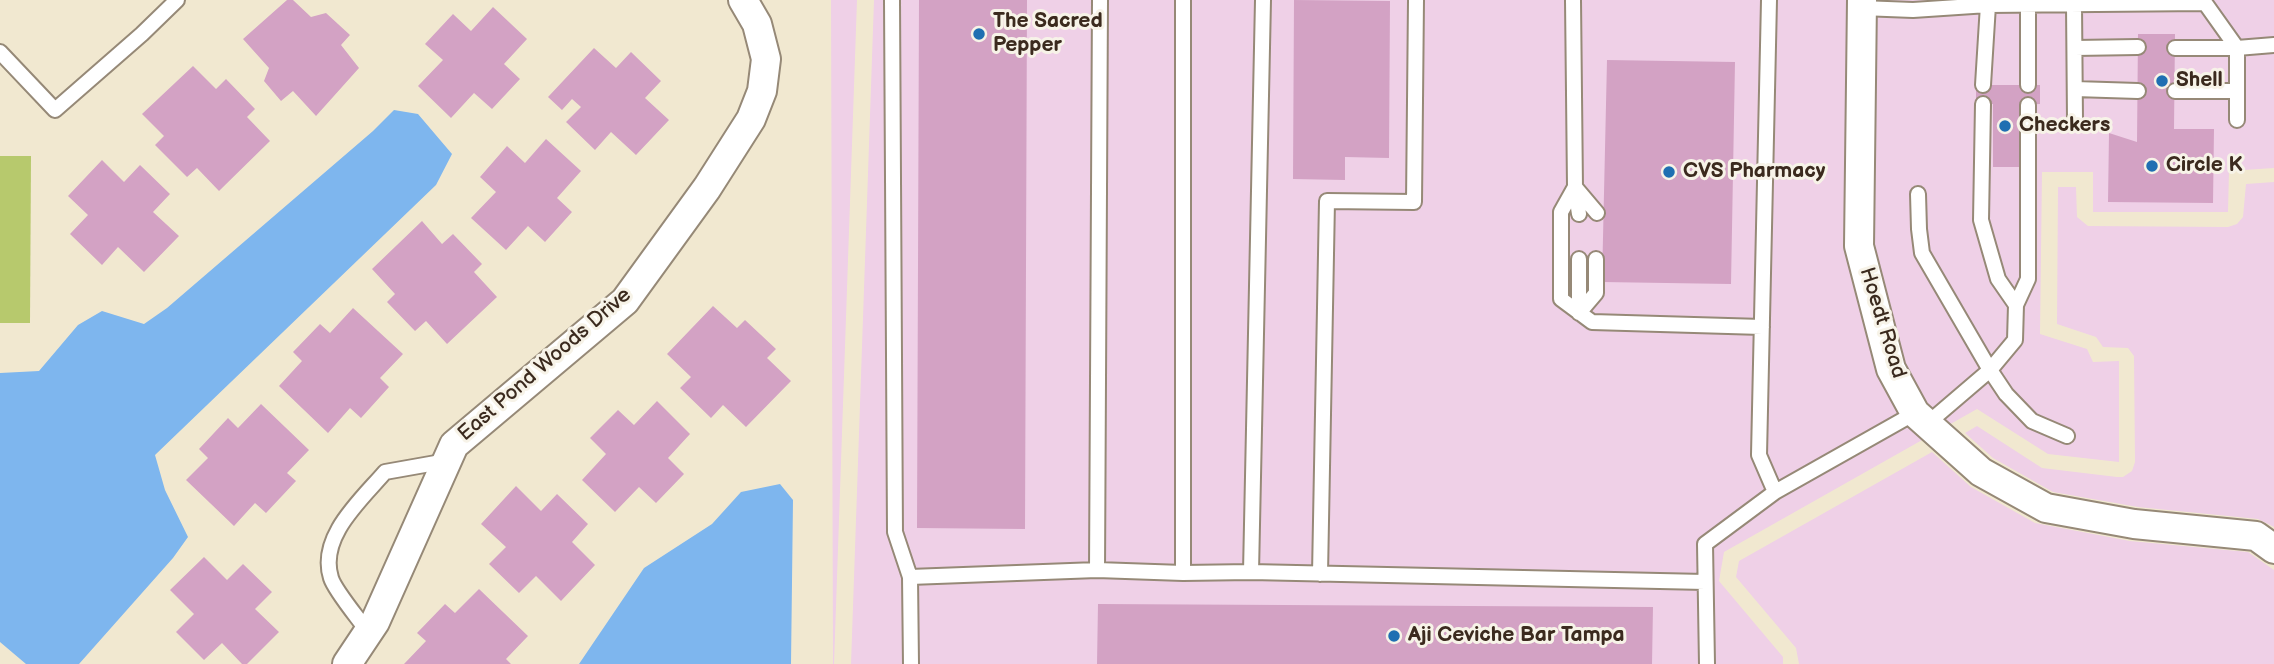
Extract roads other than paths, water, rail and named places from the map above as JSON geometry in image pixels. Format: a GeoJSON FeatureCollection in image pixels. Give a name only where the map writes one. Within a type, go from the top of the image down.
{"type":"FeatureCollection","features":[{"type":"Feature","properties":{"kind":"street","name":"East Pond Woods Drive"},"geometry":{"type":"LineString","coordinates":[[347,664],[375,622],[454,445],[625,301],[743,134],[762,91],[766,59],[757,24],[743,0]]}},
{"type":"Feature","properties":{"kind":"street","name":"Hoedt Road"},"geometry":{"type":"LineString","coordinates":[[1862,4],[1859,246],[1891,369],[1921,418],[1981,472],[2046,508],[2134,524],[2256,536],[2274,549]]}},
{"type":"Feature","properties":{"kind":"lane"},"geometry":{"type":"LineString","coordinates":[[0,52],[55,110],[177,0]]}},
{"type":"Feature","properties":{"kind":"lane"},"geometry":{"type":"LineString","coordinates":[[892,0],[895,532],[910,577],[911,664]]}},
{"type":"Feature","properties":{"kind":"lane"},"geometry":{"type":"LineString","coordinates":[[1097,570],[1100,0]]}},
{"type":"Feature","properties":{"kind":"lane"},"geometry":{"type":"LineString","coordinates":[[1183,0],[1183,573]]}},
{"type":"Feature","properties":{"kind":"lane"},"geometry":{"type":"LineString","coordinates":[[1251,572],[1264,0]]}},
{"type":"Feature","properties":{"kind":"lane"},"geometry":{"type":"LineString","coordinates":[[1320,574],[1327,201],[1414,202],[1416,0]]}},
{"type":"Feature","properties":{"kind":"lane"},"geometry":{"type":"LineString","coordinates":[[1573,0],[1575,187],[1579,214]]}},
{"type":"Feature","properties":{"kind":"lane"},"geometry":{"type":"LineString","coordinates":[[1769,0],[1759,455],[1776,492]]}},
{"type":"Feature","properties":{"kind":"lane"},"geometry":{"type":"LineString","coordinates":[[1862,4],[1913,10],[1988,5],[2205,3],[2237,48],[2237,120]]}},
{"type":"Feature","properties":{"kind":"lane"},"geometry":{"type":"LineString","coordinates":[[1983,85],[1988,5]]}},
{"type":"Feature","properties":{"kind":"lane"},"geometry":{"type":"LineString","coordinates":[[2028,5],[2028,85]]}},
{"type":"Feature","properties":{"kind":"lane"},"geometry":{"type":"LineString","coordinates":[[2074,5],[2075,120]]}},
{"type":"Feature","properties":{"kind":"lane"},"geometry":{"type":"LineString","coordinates":[[2175,48],[2274,46]]}},
{"type":"Feature","properties":{"kind":"lane"},"geometry":{"type":"LineString","coordinates":[[2075,48],[2138,47]]}},
{"type":"Feature","properties":{"kind":"lane"},"geometry":{"type":"LineString","coordinates":[[2075,89],[2138,91]]}},
{"type":"Feature","properties":{"kind":"lane"},"geometry":{"type":"LineString","coordinates":[[2175,91],[2237,91]]}},
{"type":"Feature","properties":{"kind":"lane"},"geometry":{"type":"LineString","coordinates":[[1983,104],[1981,220],[1998,279],[2016,304]]}},
{"type":"Feature","properties":{"kind":"lane"},"geometry":{"type":"LineString","coordinates":[[1707,664],[1705,544],[1776,492],[1921,418],[1990,370],[2015,340],[2016,304],[2028,279],[2028,105]]}},
{"type":"Feature","properties":{"kind":"lane"},"geometry":{"type":"LineString","coordinates":[[1575,187],[1597,213]]}},
{"type":"Feature","properties":{"kind":"lane"},"geometry":{"type":"LineString","coordinates":[[1575,187],[1561,212],[1561,299],[1579,313],[1592,322],[1762,327]]}},
{"type":"Feature","properties":{"kind":"lane"},"geometry":{"type":"LineString","coordinates":[[1918,194],[1922,253],[1990,370],[2006,394],[2032,421],[2067,436]]}},
{"type":"Feature","properties":{"kind":"lane"},"geometry":{"type":"LineString","coordinates":[[1579,259],[1579,313]]}},
{"type":"Feature","properties":{"kind":"lane"},"geometry":{"type":"LineString","coordinates":[[1579,313],[1596,293],[1596,259]]}},
{"type":"Feature","properties":{"kind":"lane"},"geometry":{"type":"LineString","coordinates":[[368,632],[331,579],[329,549],[348,516],[385,472],[447,461]]}},
{"type":"Feature","properties":{"kind":"lane"},"geometry":{"type":"LineString","coordinates":[[910,577],[1097,570],[1706,582]]}},
{"type":"Feature","properties":{"kind":"water"},"geometry":{"type":"Polygon","coordinates":[[[394,110],[418,114],[452,154],[436,185],[155,455],[165,490],[188,537],[173,558],[79,664],[26,664],[0,642],[0,373],[39,371],[78,325],[102,311],[144,324],[167,308],[394,110]]]}},
{"type":"Feature","properties":{"kind":"water"},"geometry":{"type":"Polygon","coordinates":[[[780,484],[793,500],[791,664],[579,664],[644,568],[712,524],[741,492],[780,484]]]}},
{"type":"Feature","properties":{"kind":"place","name":"The Sacred Pepper"},"geometry":{"type":"Point","coordinates":[979,34]}},
{"type":"Feature","properties":{"kind":"place","name":"Shell"},"geometry":{"type":"Point","coordinates":[2162,81]}},
{"type":"Feature","properties":{"kind":"place","name":"Checkers"},"geometry":{"type":"Point","coordinates":[2005,126]}},
{"type":"Feature","properties":{"kind":"place","name":"Circle K"},"geometry":{"type":"Point","coordinates":[2152,166]}},
{"type":"Feature","properties":{"kind":"place","name":"CVS Pharmacy"},"geometry":{"type":"Point","coordinates":[1669,172]}},
{"type":"Feature","properties":{"kind":"place","name":"Aji Ceviche Bar Tampa"},"geometry":{"type":"Point","coordinates":[1394,636]}}]}
